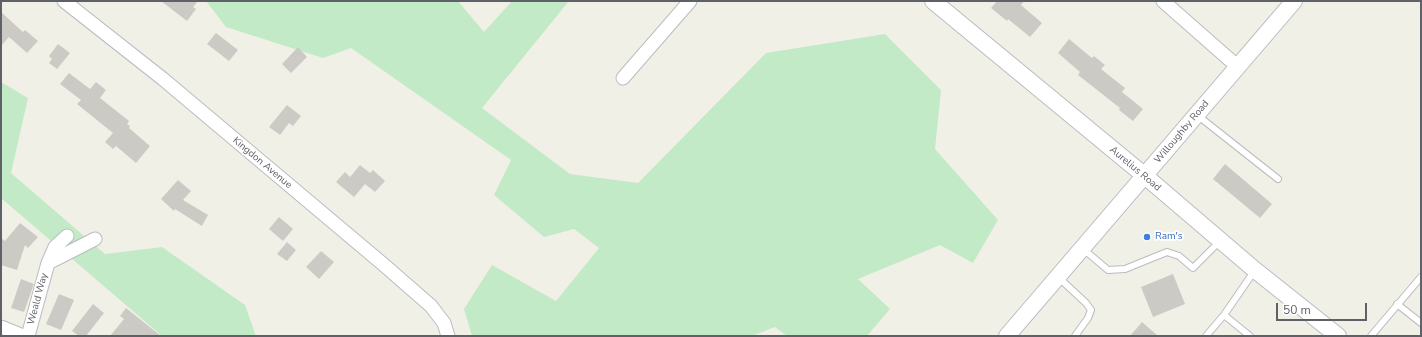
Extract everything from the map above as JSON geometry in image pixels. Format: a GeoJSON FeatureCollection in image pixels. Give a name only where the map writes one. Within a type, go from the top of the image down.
{"type":"FeatureCollection","features":[{"type":"Feature","properties":{"kind":"street","name":"Kingdon Avenue"},"geometry":{"type":"LineString","coordinates":[[64,1],[163,79],[431,306],[444,323],[448,336]]}},
{"type":"Feature","properties":{"kind":"street"},"geometry":{"type":"LineString","coordinates":[[623,78],[690,1]]}},
{"type":"Feature","properties":{"kind":"street","name":"Aurelius Road"},"geometry":{"type":"LineString","coordinates":[[933,1],[1145,176],[1255,270],[1338,336]]}},
{"type":"Feature","properties":{"kind":"street"},"geometry":{"type":"LineString","coordinates":[[1163,1],[1238,67]]}},
{"type":"Feature","properties":{"kind":"street","name":"Willoughby Road"},"geometry":{"type":"LineString","coordinates":[[1007,336],[1294,1]]}},
{"type":"Feature","properties":{"kind":"street","name":"Weald Way"},"geometry":{"type":"LineString","coordinates":[[28,336],[48,263],[55,247],[67,236]]}},
{"type":"Feature","properties":{"kind":"street","name":"Weald Way"},"geometry":{"type":"LineString","coordinates":[[48,263],[95,239]]}},
{"type":"Feature","properties":{"kind":"street"},"geometry":{"type":"LineString","coordinates":[[1,327],[23,336]]}},
{"type":"Feature","properties":{"kind":"lane"},"geometry":{"type":"LineString","coordinates":[[1197,115],[1278,179]]}},
{"type":"Feature","properties":{"kind":"lane"},"geometry":{"type":"LineString","coordinates":[[1082,248],[1108,270],[1125,269],[1167,252],[1179,256],[1193,268],[1220,241]]}},
{"type":"Feature","properties":{"kind":"lane"},"geometry":{"type":"LineString","coordinates":[[1206,336],[1224,315],[1255,270]]}},
{"type":"Feature","properties":{"kind":"lane"},"geometry":{"type":"LineString","coordinates":[[1058,277],[1086,303],[1091,310],[1088,318],[1075,336]]}},
{"type":"Feature","properties":{"kind":"lane"},"geometry":{"type":"LineString","coordinates":[[1371,336],[1421,277]]}},
{"type":"Feature","properties":{"kind":"lane"},"geometry":{"type":"LineString","coordinates":[[1397,304],[1421,323]]}},
{"type":"Feature","properties":{"kind":"lane"},"geometry":{"type":"LineString","coordinates":[[1224,315],[1250,336]]}},
{"type":"Feature","properties":{"kind":"green space"},"geometry":{"type":"Polygon","coordinates":[[[206,1],[458,1],[484,32],[512,1],[569,1],[482,108],[570,174],[638,183],[766,53],[885,34],[941,90],[935,149],[998,220],[973,263],[940,245],[858,279],[890,309],[867,336],[787,336],[775,327],[752,336],[472,336],[464,309],[492,265],[556,301],[599,248],[574,229],[544,237],[494,195],[511,160],[351,48],[323,58],[226,27],[206,1]]]}},
{"type":"Feature","properties":{"kind":"green space"},"geometry":{"type":"Polygon","coordinates":[[[1,82],[28,98],[11,173],[105,254],[162,247],[245,305],[256,336],[162,336],[1,198],[1,82]]]}},
{"type":"Feature","properties":{"kind":"building"},"geometry":{"type":"Polygon","coordinates":[[[161,1],[198,1],[193,7],[196,9],[187,21],[161,1]]]}},
{"type":"Feature","properties":{"kind":"building"},"geometry":{"type":"Polygon","coordinates":[[[997,1],[1024,1],[1021,5],[1042,23],[1030,37],[1008,19],[1007,21],[991,8],[997,1]]]}},
{"type":"Feature","properties":{"kind":"building"},"geometry":{"type":"Polygon","coordinates":[[[1,12],[23,32],[25,30],[38,41],[27,53],[9,37],[1,46],[1,12]]]}},
{"type":"Feature","properties":{"kind":"building"},"geometry":{"type":"Polygon","coordinates":[[[216,33],[238,50],[229,61],[207,44],[216,33]]]}},
{"type":"Feature","properties":{"kind":"building"},"geometry":{"type":"Polygon","coordinates":[[[1069,39],[1092,58],[1094,56],[1105,65],[1101,69],[1125,88],[1122,92],[1143,109],[1133,121],[1119,110],[1120,108],[1078,75],[1080,72],[1058,53],[1069,39]]]}},
{"type":"Feature","properties":{"kind":"building"},"geometry":{"type":"Polygon","coordinates":[[[58,44],[70,53],[57,69],[49,63],[52,59],[49,56],[58,44]]]}},
{"type":"Feature","properties":{"kind":"building"},"geometry":{"type":"Polygon","coordinates":[[[298,47],[307,57],[291,73],[282,64],[298,47]]]}},
{"type":"Feature","properties":{"kind":"building"},"geometry":{"type":"Polygon","coordinates":[[[69,73],[90,89],[96,82],[106,90],[100,98],[129,121],[127,124],[130,126],[129,128],[150,146],[136,163],[116,146],[113,149],[105,142],[113,133],[77,104],[81,100],[60,84],[69,73]]]}},
{"type":"Feature","properties":{"kind":"building"},"geometry":{"type":"Polygon","coordinates":[[[287,105],[301,116],[293,126],[289,123],[280,135],[269,127],[287,105]]]}},
{"type":"Feature","properties":{"kind":"building"},"geometry":{"type":"Polygon","coordinates":[[[1225,164],[1272,204],[1260,218],[1213,179],[1225,164]]]}},
{"type":"Feature","properties":{"kind":"building"},"geometry":{"type":"Polygon","coordinates":[[[360,165],[370,173],[373,170],[385,181],[375,192],[365,184],[354,197],[336,182],[345,172],[350,177],[360,165]]]}},
{"type":"Feature","properties":{"kind":"building"},"geometry":{"type":"Polygon","coordinates":[[[178,180],[191,191],[183,200],[208,215],[202,226],[175,209],[174,211],[161,199],[178,180]]]}},
{"type":"Feature","properties":{"kind":"building"},"geometry":{"type":"Polygon","coordinates":[[[279,217],[293,229],[283,241],[269,229],[279,217]]]}},
{"type":"Feature","properties":{"kind":"building"},"geometry":{"type":"Polygon","coordinates":[[[20,223],[38,237],[28,248],[25,245],[17,270],[1,265],[1,238],[5,241],[20,223]]]}},
{"type":"Feature","properties":{"kind":"building"},"geometry":{"type":"Polygon","coordinates":[[[287,242],[296,250],[287,261],[277,254],[287,242]]]}},
{"type":"Feature","properties":{"kind":"building"},"geometry":{"type":"Polygon","coordinates":[[[321,251],[334,262],[319,279],[306,267],[321,251]]]}},
{"type":"Feature","properties":{"kind":"building"},"geometry":{"type":"Polygon","coordinates":[[[1173,274],[1185,304],[1153,317],[1141,287],[1173,274]]]}},
{"type":"Feature","properties":{"kind":"building"},"geometry":{"type":"Polygon","coordinates":[[[21,279],[34,284],[24,312],[11,308],[21,279]]]}},
{"type":"Feature","properties":{"kind":"building"},"geometry":{"type":"Polygon","coordinates":[[[59,294],[74,300],[61,330],[46,324],[59,294]]]}},
{"type":"Feature","properties":{"kind":"building"},"geometry":{"type":"Polygon","coordinates":[[[93,304],[104,313],[86,336],[79,336],[72,331],[93,304]]]}},
{"type":"Feature","properties":{"kind":"building"},"geometry":{"type":"Polygon","coordinates":[[[126,308],[161,336],[110,336],[124,319],[120,316],[126,308]]]}},
{"type":"Feature","properties":{"kind":"building"},"geometry":{"type":"Polygon","coordinates":[[[1142,322],[1158,336],[1130,336],[1142,322]]]}},
{"type":"Feature","properties":{"kind":"place","name":"Ram's"},"geometry":{"type":"Point","coordinates":[1147,237]}}]}
